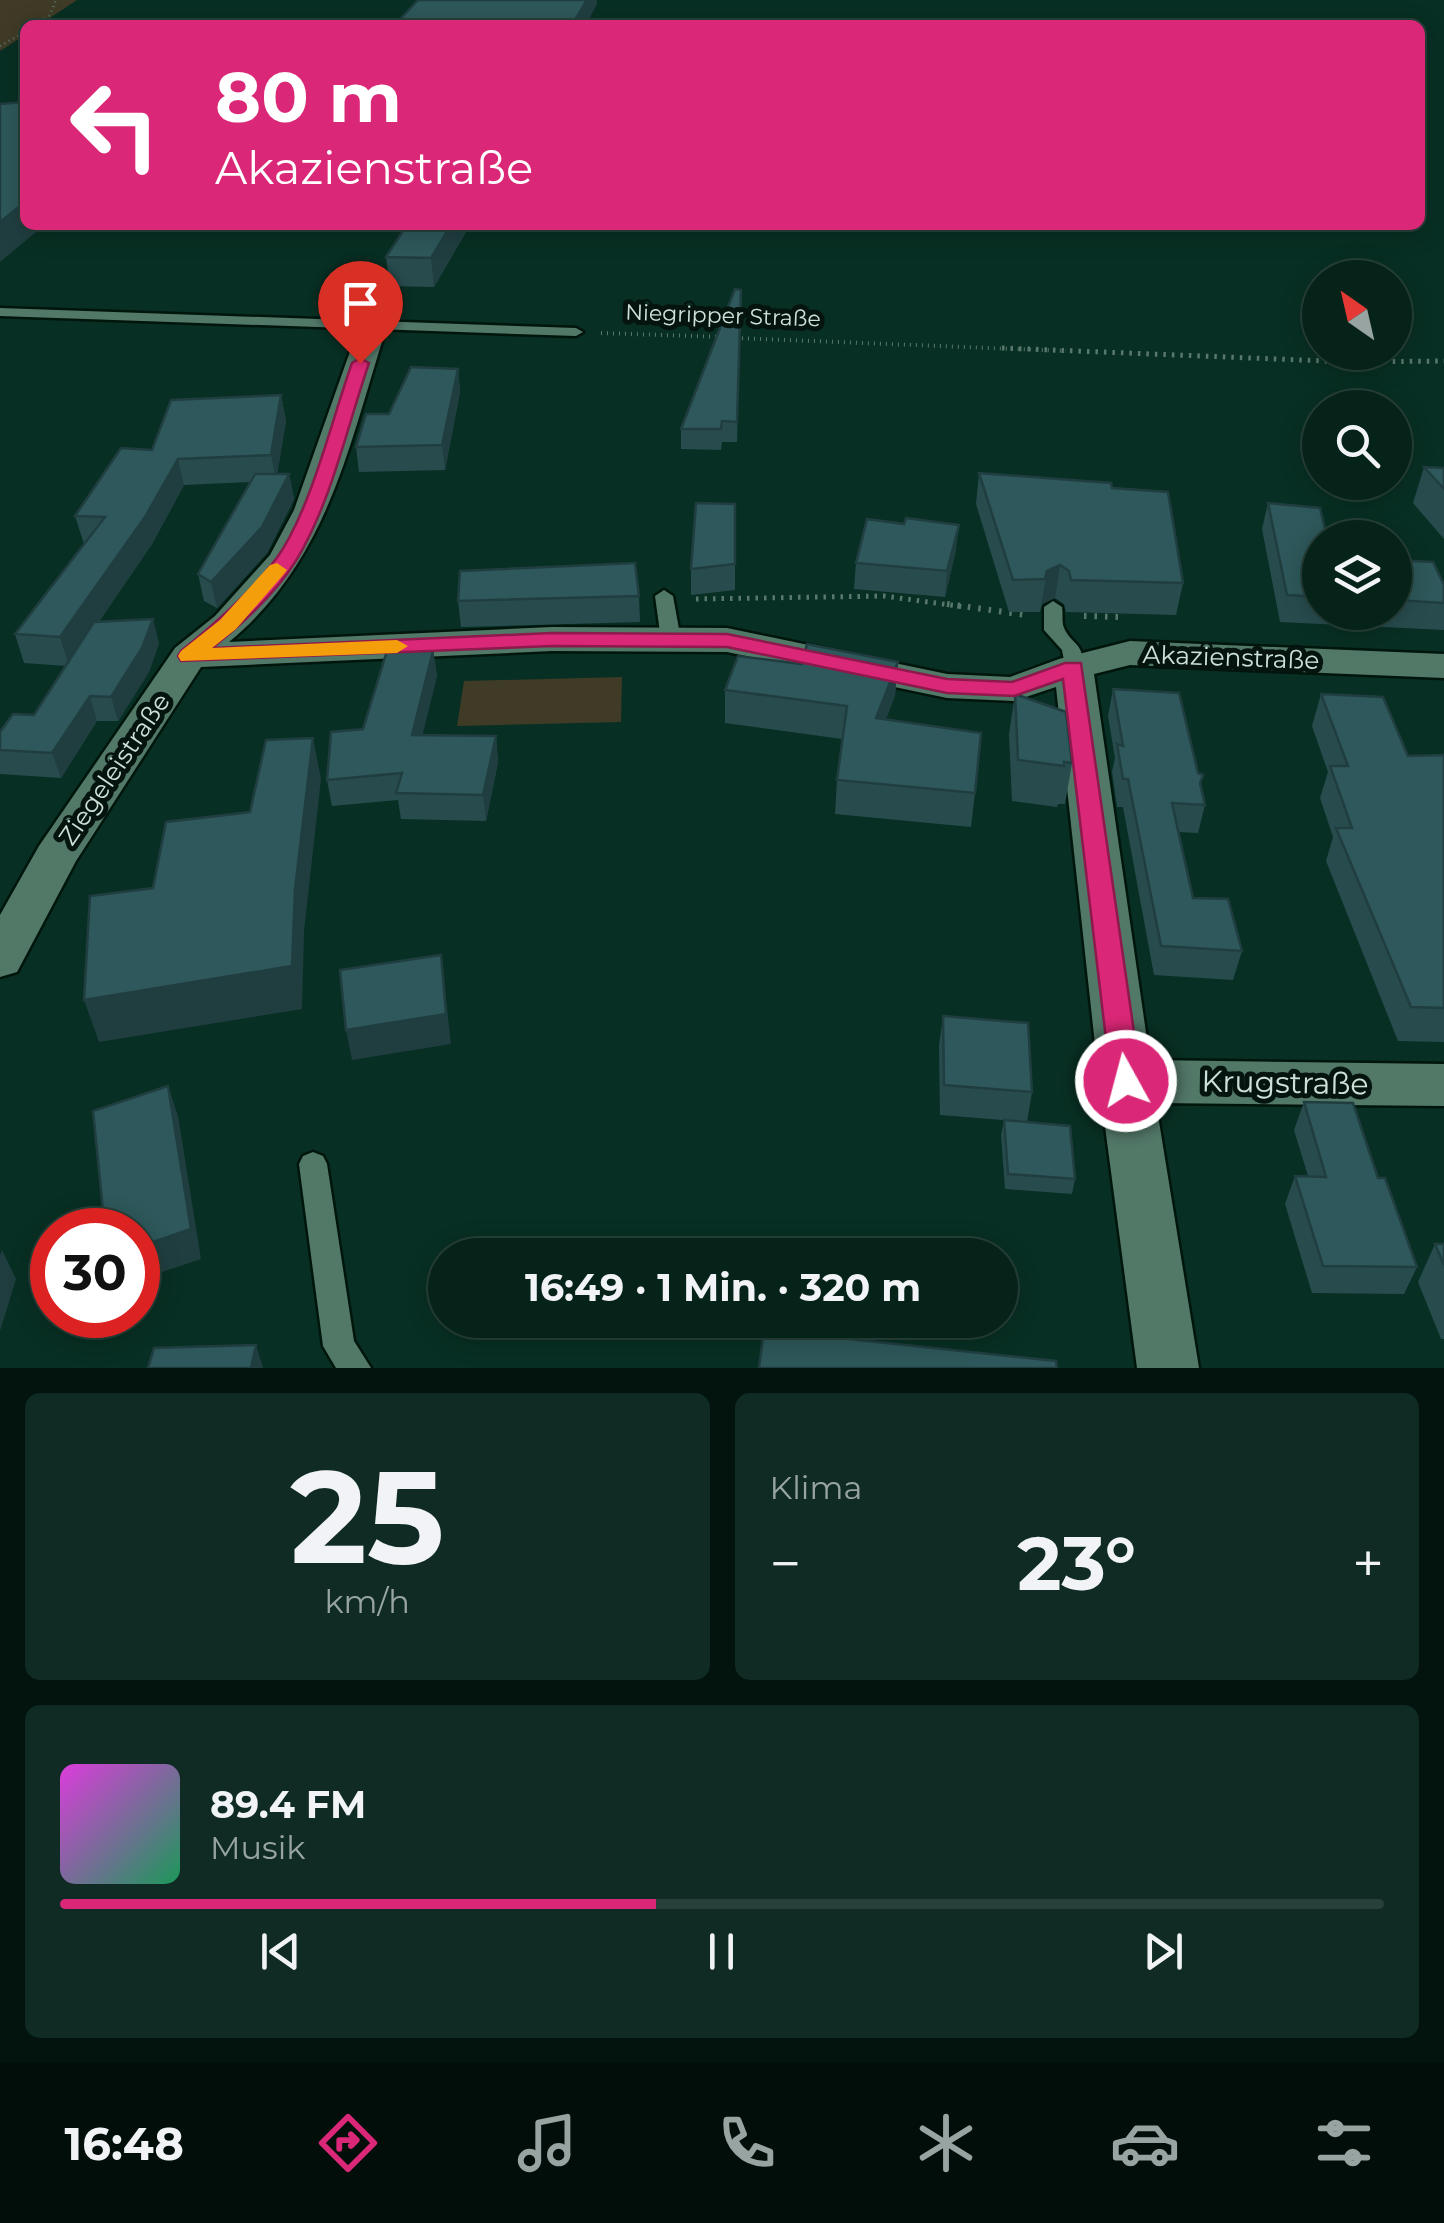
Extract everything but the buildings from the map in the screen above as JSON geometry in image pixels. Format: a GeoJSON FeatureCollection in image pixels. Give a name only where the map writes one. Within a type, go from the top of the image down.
{"type":"FeatureCollection","features":[{"type":"Feature","properties":{"kind":"street","name":"Ziegeleistraße"},"geometry":{"type":"LineString","coordinates":[[0,959],[55,857],[189,656],[228,624],[286,559],[310,510],[373,326]]}},
{"type":"Feature","properties":{"kind":"street","name":"Akazienstraße"},"geometry":{"type":"LineString","coordinates":[[189,656],[552,639],[727,640],[947,686],[1014,689],[1130,653],[1444,666]]}},
{"type":"Feature","properties":{"kind":"street"},"geometry":{"type":"LineString","coordinates":[[1073,668],[1126,1081],[1168,1368]]}},
{"type":"Feature","properties":{"kind":"street","name":"Krugstraße"},"geometry":{"type":"LineString","coordinates":[[1126,1081],[1444,1085]]}},
{"type":"Feature","properties":{"kind":"lane"},"geometry":{"type":"LineString","coordinates":[[0,312],[576,332]]}},
{"type":"Feature","properties":{"kind":"lane"},"geometry":{"type":"LineString","coordinates":[[664,599],[670,640]]}},
{"type":"Feature","properties":{"kind":"lane"},"geometry":{"type":"LineString","coordinates":[[1054,611],[1054,630],[1072,649],[1073,668]]}},
{"type":"Feature","properties":{"kind":"lane"},"geometry":{"type":"LineString","coordinates":[[313,1164],[340,1346],[355,1368]]}},
{"type":"Feature","properties":{"kind":"path","name":"Niegripper Straße"},"geometry":{"type":"LineString","coordinates":[[576,332],[1351,362],[1444,361]]}},
{"type":"Feature","properties":{"kind":"path"},"geometry":{"type":"LineString","coordinates":[[664,599],[884,596],[946,602],[1008,615],[1054,611],[1140,618]]}},
{"type":"Feature","properties":{"kind":"shaded area"},"geometry":{"type":"Polygon","coordinates":[[[0,0],[77,0],[47,20],[20,20],[20,38],[0,51],[0,0]]]}},
{"type":"Feature","properties":{"kind":"shaded area"},"geometry":{"type":"Polygon","coordinates":[[[622,677],[621,722],[457,726],[464,681],[622,677]]]}},
{"type":"Feature","properties":{"kind":"slow traffic"},"geometry":{"type":"LineString","coordinates":[[277,570],[228,624],[189,656],[397,646]]}},
{"type":"Feature","properties":{"kind":"route"},"geometry":{"type":"LineString","coordinates":[[360,363],[310,510],[286,559],[228,624],[189,656],[552,639],[727,640],[947,686],[1014,689],[1073,668],[1126,1081]]}}]}
